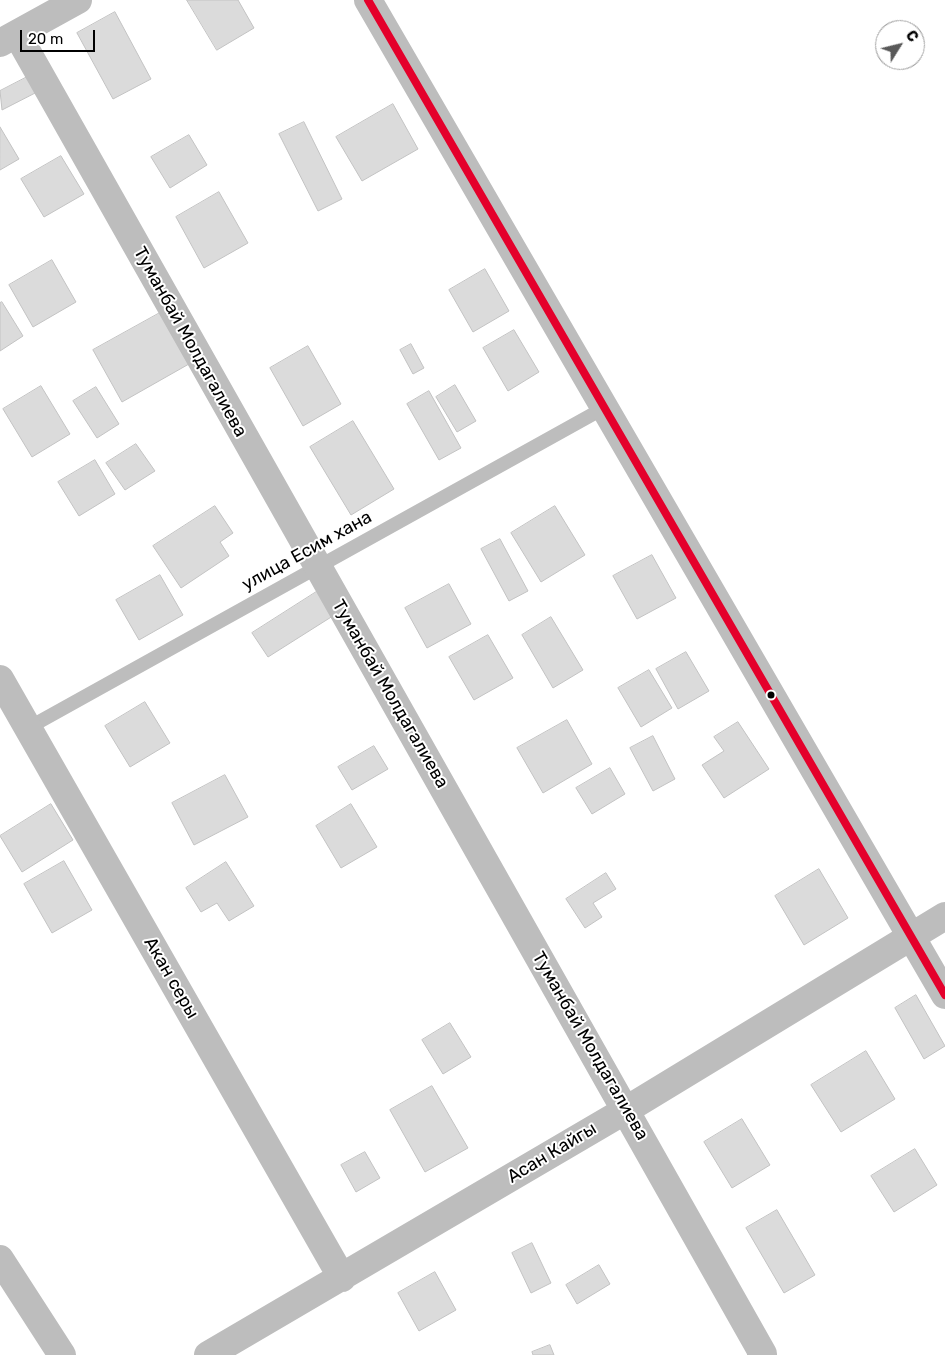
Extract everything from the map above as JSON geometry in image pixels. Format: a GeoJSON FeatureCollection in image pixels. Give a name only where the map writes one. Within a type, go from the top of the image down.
{"type":"FeatureCollection","features":[{"type":"Feature","properties":{"kind":"street"},"geometry":{"type":"LineString","coordinates":[[9,39],[78,0]]}},
{"type":"Feature","properties":{"kind":"street"},"geometry":{"type":"LineString","coordinates":[[368,0],[913,936],[945,995]]}},
{"type":"Feature","properties":{"kind":"street","name":"Туманбай Молдагалиева"},"geometry":{"type":"LineString","coordinates":[[9,39],[317,567],[626,1110],[762,1354]]}},
{"type":"Feature","properties":{"kind":"street","name":"Акан серы"},"geometry":{"type":"LineString","coordinates":[[0,679],[342,1278]]}},
{"type":"Feature","properties":{"kind":"street","name":"Асан Кайгы"},"geometry":{"type":"LineString","coordinates":[[208,1355],[626,1110],[945,916]]}},
{"type":"Feature","properties":{"kind":"street"},"geometry":{"type":"LineString","coordinates":[[0,1259],[62,1355]]}},
{"type":"Feature","properties":{"kind":"lane","name":"улица Есим хана"},"geometry":{"type":"LineString","coordinates":[[28,728],[604,408]]}},
{"type":"Feature","properties":{"kind":"building"},"geometry":{"type":"Polygon","coordinates":[[[187,0],[238,0],[254,28],[217,50],[187,0]]]}},
{"type":"Feature","properties":{"kind":"building"},"geometry":{"type":"Polygon","coordinates":[[[115,12],[151,79],[113,99],[77,33],[115,12]]]}},
{"type":"Feature","properties":{"kind":"building"},"geometry":{"type":"Polygon","coordinates":[[[33,74],[41,90],[2,110],[0,91],[33,74]]]}},
{"type":"Feature","properties":{"kind":"building"},"geometry":{"type":"Polygon","coordinates":[[[393,104],[418,149],[362,181],[336,137],[393,104]]]}},
{"type":"Feature","properties":{"kind":"building"},"geometry":{"type":"Polygon","coordinates":[[[304,122],[342,199],[318,211],[279,134],[304,122]]]}},
{"type":"Feature","properties":{"kind":"building"},"geometry":{"type":"Polygon","coordinates":[[[0,127],[19,159],[0,170],[0,127]]]}},
{"type":"Feature","properties":{"kind":"building"},"geometry":{"type":"Polygon","coordinates":[[[189,135],[207,165],[170,188],[151,157],[189,135]]]}},
{"type":"Feature","properties":{"kind":"building"},"geometry":{"type":"Polygon","coordinates":[[[61,156],[84,194],[44,217],[21,179],[61,156]]]}},
{"type":"Feature","properties":{"kind":"building"},"geometry":{"type":"Polygon","coordinates":[[[219,192],[248,243],[204,268],[176,217],[219,192]]]}},
{"type":"Feature","properties":{"kind":"building"},"geometry":{"type":"Polygon","coordinates":[[[52,260],[76,302],[33,327],[9,285],[52,260]]]}},
{"type":"Feature","properties":{"kind":"building"},"geometry":{"type":"Polygon","coordinates":[[[485,269],[509,311],[473,332],[449,290],[485,269]]]}},
{"type":"Feature","properties":{"kind":"building"},"geometry":{"type":"Polygon","coordinates":[[[2,302],[23,336],[0,351],[0,303],[2,302]]]}},
{"type":"Feature","properties":{"kind":"building"},"geometry":{"type":"Polygon","coordinates":[[[167,309],[196,360],[122,402],[93,350],[167,309]]]}},
{"type":"Feature","properties":{"kind":"building"},"geometry":{"type":"Polygon","coordinates":[[[514,330],[539,372],[508,391],[483,348],[514,330]]]}},
{"type":"Feature","properties":{"kind":"building"},"geometry":{"type":"Polygon","coordinates":[[[411,344],[424,368],[413,374],[400,350],[411,344]]]}},
{"type":"Feature","properties":{"kind":"building"},"geometry":{"type":"Polygon","coordinates":[[[308,346],[341,404],[303,426],[270,368],[308,346]]]}},
{"type":"Feature","properties":{"kind":"building"},"geometry":{"type":"Polygon","coordinates":[[[455,385],[476,421],[457,432],[436,397],[455,385]]]}},
{"type":"Feature","properties":{"kind":"building"},"geometry":{"type":"Polygon","coordinates":[[[41,386],[70,434],[32,457],[3,409],[41,386]]]}},
{"type":"Feature","properties":{"kind":"building"},"geometry":{"type":"Polygon","coordinates":[[[96,387],[119,424],[97,438],[73,401],[96,387]]]}},
{"type":"Feature","properties":{"kind":"building"},"geometry":{"type":"Polygon","coordinates":[[[429,391],[461,448],[439,460],[407,404],[429,391]]]}},
{"type":"Feature","properties":{"kind":"building"},"geometry":{"type":"Polygon","coordinates":[[[353,421],[394,489],[351,515],[310,447],[353,421]]]}},
{"type":"Feature","properties":{"kind":"building"},"geometry":{"type":"Polygon","coordinates":[[[136,444],[155,471],[125,490],[106,463],[136,444]]]}},
{"type":"Feature","properties":{"kind":"building"},"geometry":{"type":"Polygon","coordinates":[[[95,460],[115,494],[79,516],[58,482],[95,460]]]}},
{"type":"Feature","properties":{"kind":"building"},"geometry":{"type":"Polygon","coordinates":[[[215,506],[233,533],[220,542],[229,556],[181,588],[153,546],[215,506]]]}},
{"type":"Feature","properties":{"kind":"building"},"geometry":{"type":"Polygon","coordinates":[[[555,506],[585,555],[541,582],[511,533],[555,506]]]}},
{"type":"Feature","properties":{"kind":"building"},"geometry":{"type":"Polygon","coordinates":[[[500,539],[528,591],[509,601],[481,549],[500,539]]]}},
{"type":"Feature","properties":{"kind":"building"},"geometry":{"type":"Polygon","coordinates":[[[652,555],[676,598],[637,619],[613,576],[652,555]]]}},
{"type":"Feature","properties":{"kind":"building"},"geometry":{"type":"Polygon","coordinates":[[[160,575],[183,615],[139,640],[116,600],[160,575]]]}},
{"type":"Feature","properties":{"kind":"building"},"geometry":{"type":"Polygon","coordinates":[[[449,584],[471,624],[427,648],[405,608],[449,584]]]}},
{"type":"Feature","properties":{"kind":"building"},"geometry":{"type":"Polygon","coordinates":[[[321,589],[336,614],[268,657],[252,633],[321,589]]]}},
{"type":"Feature","properties":{"kind":"building"},"geometry":{"type":"Polygon","coordinates":[[[551,617],[583,670],[553,688],[522,635],[551,617]]]}},
{"type":"Feature","properties":{"kind":"building"},"geometry":{"type":"Polygon","coordinates":[[[488,635],[513,678],[474,700],[449,657],[488,635]]]}},
{"type":"Feature","properties":{"kind":"building"},"geometry":{"type":"Polygon","coordinates":[[[686,652],[709,691],[678,709],[656,669],[686,652]]]}},
{"type":"Feature","properties":{"kind":"building"},"geometry":{"type":"Polygon","coordinates":[[[649,670],[672,708],[641,727],[618,688],[649,670]]]}},
{"type":"Feature","properties":{"kind":"building"},"geometry":{"type":"Polygon","coordinates":[[[145,702],[170,743],[130,767],[105,726],[145,702]]]}},
{"type":"Feature","properties":{"kind":"building"},"geometry":{"type":"Polygon","coordinates":[[[567,720],[592,764],[543,793],[517,748],[567,720]]]}},
{"type":"Feature","properties":{"kind":"building"},"geometry":{"type":"Polygon","coordinates":[[[738,722],[769,769],[724,798],[702,765],[724,751],[714,737],[738,722]]]}},
{"type":"Feature","properties":{"kind":"building"},"geometry":{"type":"Polygon","coordinates":[[[653,736],[675,779],[653,791],[630,748],[653,736]]]}},
{"type":"Feature","properties":{"kind":"building"},"geometry":{"type":"Polygon","coordinates":[[[374,746],[388,769],[352,790],[338,767],[374,746]]]}},
{"type":"Feature","properties":{"kind":"building"},"geometry":{"type":"Polygon","coordinates":[[[610,768],[625,794],[592,814],[576,788],[610,768]]]}},
{"type":"Feature","properties":{"kind":"building"},"geometry":{"type":"Polygon","coordinates":[[[225,775],[248,817],[194,845],[172,803],[225,775]]]}},
{"type":"Feature","properties":{"kind":"building"},"geometry":{"type":"Polygon","coordinates":[[[51,804],[73,840],[22,872],[0,836],[51,804]]]}},
{"type":"Feature","properties":{"kind":"building"},"geometry":{"type":"Polygon","coordinates":[[[351,804],[377,847],[341,868],[316,826],[351,804]]]}},
{"type":"Feature","properties":{"kind":"building"},"geometry":{"type":"Polygon","coordinates":[[[64,861],[92,910],[52,933],[24,884],[64,861]]]}},
{"type":"Feature","properties":{"kind":"building"},"geometry":{"type":"Polygon","coordinates":[[[226,862],[254,906],[229,921],[217,903],[201,912],[186,888],[226,862]]]}},
{"type":"Feature","properties":{"kind":"building"},"geometry":{"type":"Polygon","coordinates":[[[819,869],[848,918],[804,945],[775,896],[819,869]]]}},
{"type":"Feature","properties":{"kind":"building"},"geometry":{"type":"Polygon","coordinates":[[[606,873],[616,889],[593,903],[602,917],[585,928],[566,899],[606,873]]]}},
{"type":"Feature","properties":{"kind":"building"},"geometry":{"type":"Polygon","coordinates":[[[916,995],[945,1046],[924,1059],[895,1008],[916,995]]]}},
{"type":"Feature","properties":{"kind":"building"},"geometry":{"type":"Polygon","coordinates":[[[450,1023],[471,1057],[443,1074],[422,1040],[450,1023]]]}},
{"type":"Feature","properties":{"kind":"building"},"geometry":{"type":"Polygon","coordinates":[[[866,1051],[895,1099],[841,1132],[811,1085],[866,1051]]]}},
{"type":"Feature","properties":{"kind":"building"},"geometry":{"type":"Polygon","coordinates":[[[432,1086],[468,1148],[425,1172],[390,1110],[432,1086]]]}},
{"type":"Feature","properties":{"kind":"building"},"geometry":{"type":"Polygon","coordinates":[[[742,1119],[770,1165],[732,1188],[704,1142],[742,1119]]]}},
{"type":"Feature","properties":{"kind":"building"},"geometry":{"type":"Polygon","coordinates":[[[915,1149],[937,1185],[894,1212],[871,1176],[915,1149]]]}},
{"type":"Feature","properties":{"kind":"building"},"geometry":{"type":"Polygon","coordinates":[[[365,1152],[380,1178],[356,1192],[341,1165],[365,1152]]]}},
{"type":"Feature","properties":{"kind":"building"},"geometry":{"type":"Polygon","coordinates":[[[777,1210],[815,1275],[784,1293],[746,1228],[777,1210]]]}},
{"type":"Feature","properties":{"kind":"building"},"geometry":{"type":"Polygon","coordinates":[[[532,1243],[551,1283],[531,1293],[512,1253],[532,1243]]]}},
{"type":"Feature","properties":{"kind":"building"},"geometry":{"type":"Polygon","coordinates":[[[599,1265],[610,1284],[577,1304],[566,1285],[599,1265]]]}},
{"type":"Feature","properties":{"kind":"building"},"geometry":{"type":"Polygon","coordinates":[[[435,1272],[456,1310],[419,1331],[398,1293],[435,1272]]]}},
{"type":"Feature","properties":{"kind":"building"},"geometry":{"type":"Polygon","coordinates":[[[550,1345],[554,1355],[533,1355],[532,1352],[550,1345]]]}},
{"type":"Feature","properties":{"kind":"transit line"},"geometry":{"type":"LineString","coordinates":[[368,0],[945,995]]}}]}
